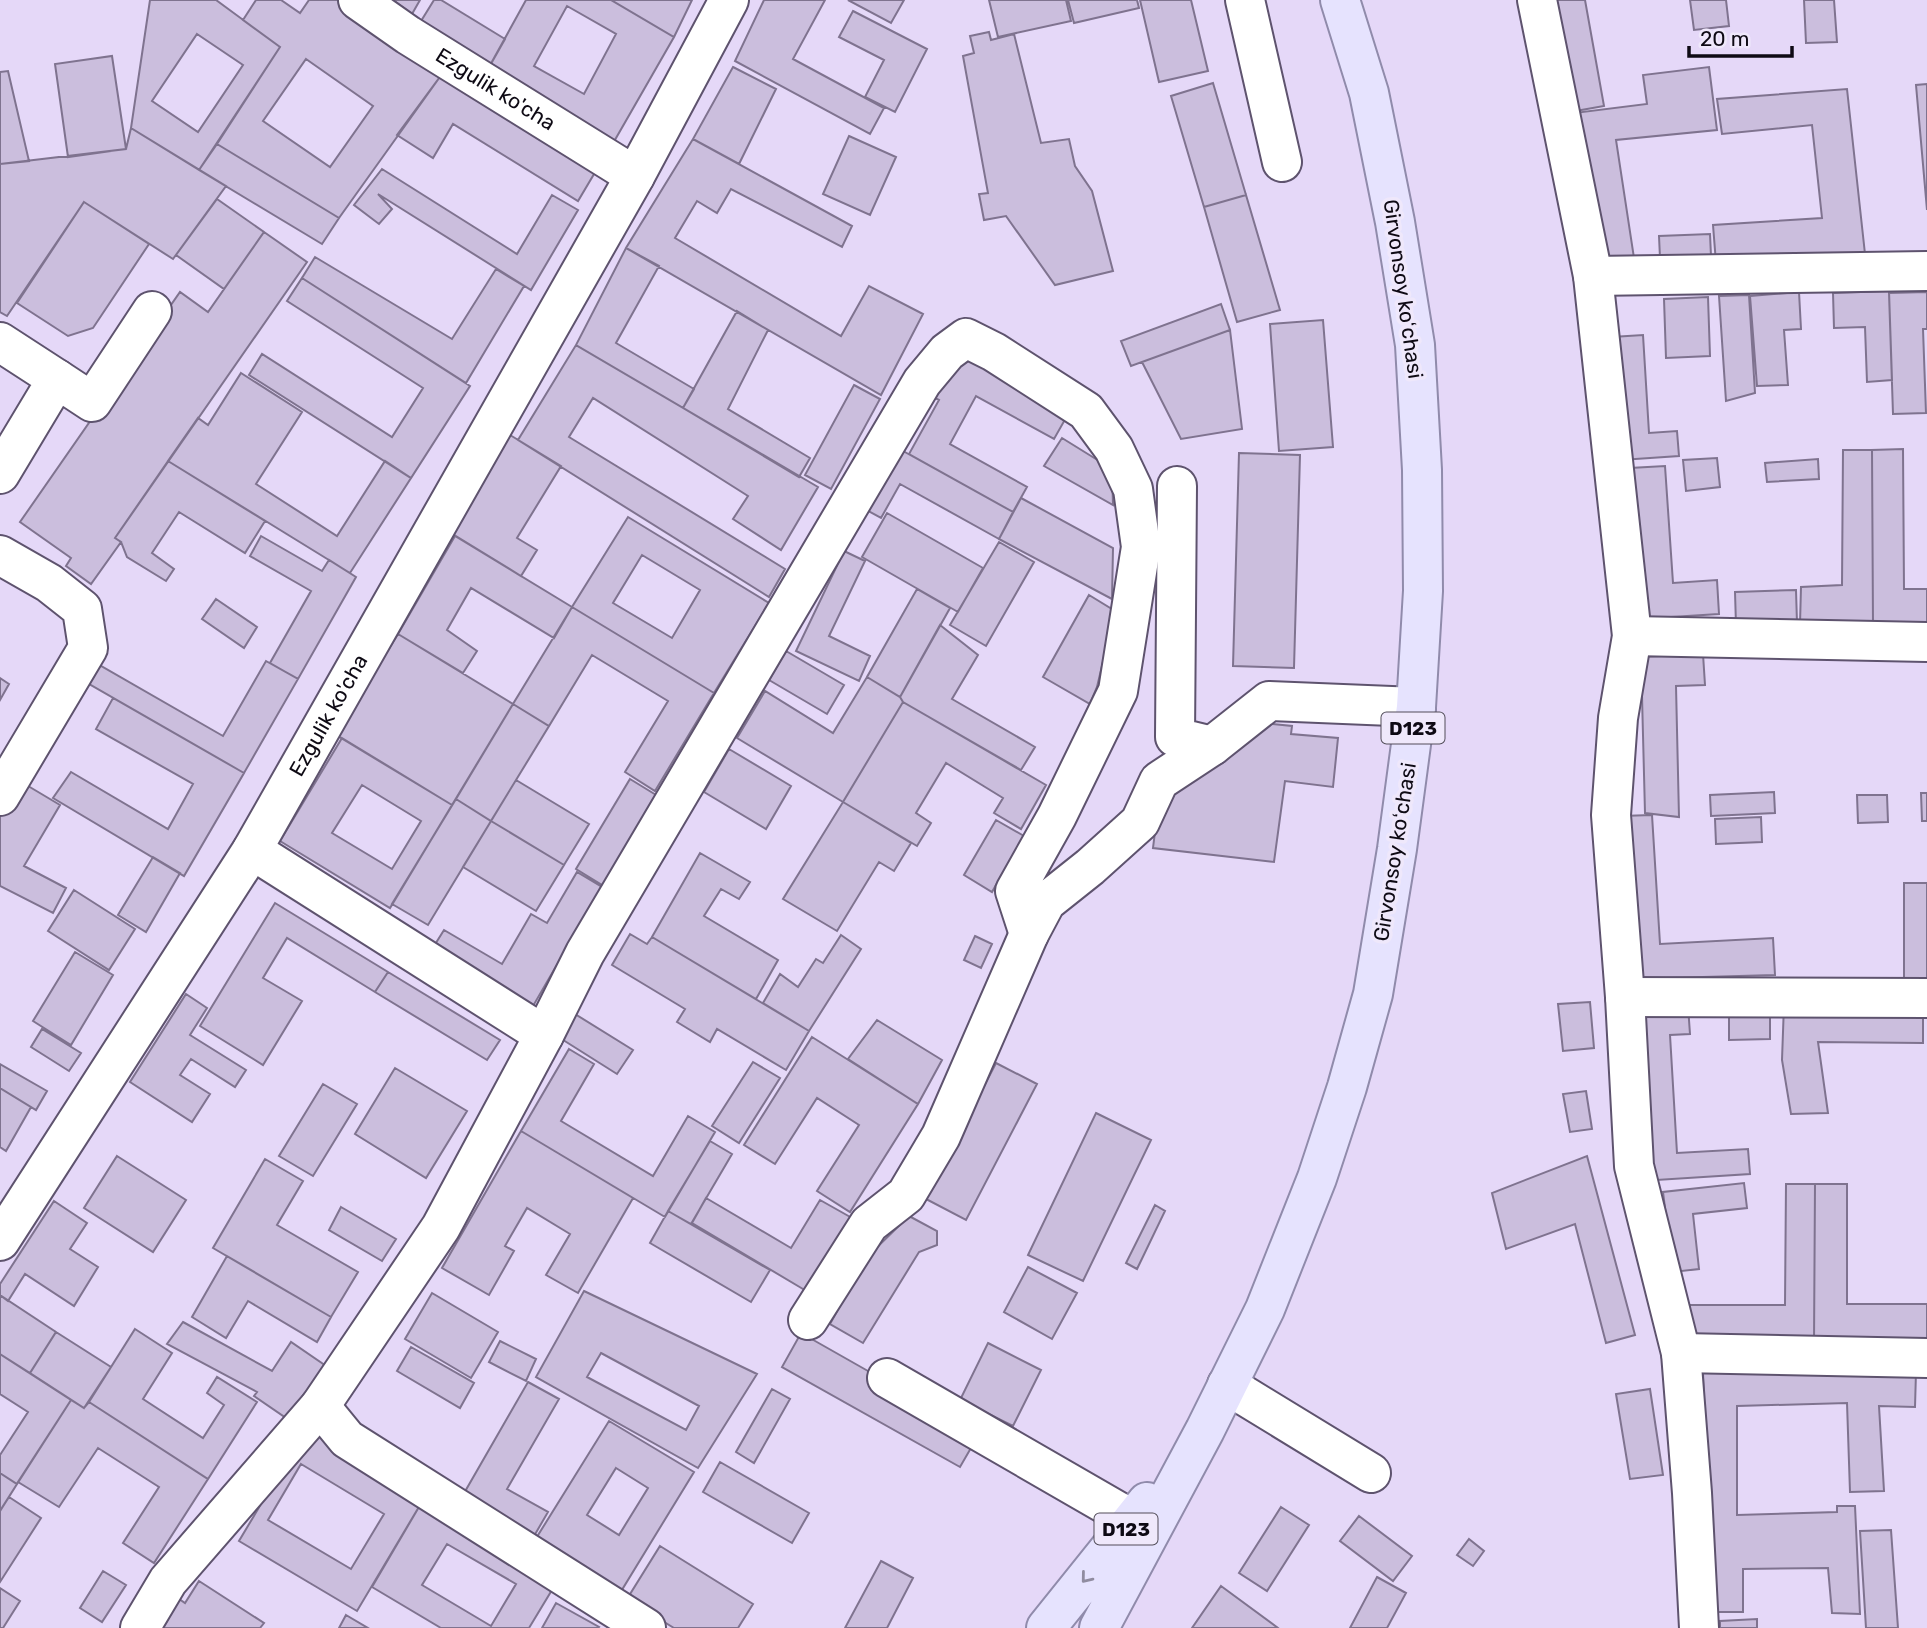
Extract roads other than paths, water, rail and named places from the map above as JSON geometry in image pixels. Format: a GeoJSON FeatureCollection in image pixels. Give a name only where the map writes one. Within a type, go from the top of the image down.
{"type":"FeatureCollection","features":[{"type":"Feature","properties":{"kind":"main road","name":"Girvonsoy koʻchasi"},"geometry":{"type":"LineString","coordinates":[[1099,1628],[1227,1385],[1275,1285],[1317,1178],[1347,1087],[1373,994],[1397,849],[1416,707],[1423,591],[1422,470],[1415,345],[1395,222],[1371,106],[1340,0]]}},
{"type":"Feature","properties":{"kind":"main road","name":"Girvonsoy koʻchasi"},"geometry":{"type":"LineString","coordinates":[[1046,1628],[1205,1430]]}},
{"type":"Feature","properties":{"kind":"street","name":"Ezgulik ko'cha"},"geometry":{"type":"LineString","coordinates":[[358,0],[408,35],[635,176]]}},
{"type":"Feature","properties":{"kind":"street","name":"Ezgulik ko'cha"},"geometry":{"type":"LineString","coordinates":[[0,1241],[252,850],[635,176],[729,0]]}},
{"type":"Feature","properties":{"kind":"street"},"geometry":{"type":"LineString","coordinates":[[1245,0],[1282,162]]}},
{"type":"Feature","properties":{"kind":"street"},"geometry":{"type":"LineString","coordinates":[[1537,0],[1593,276],[1632,636],[1618,718],[1611,816],[1625,997],[1634,1166],[1681,1353],[1699,1628]]}},
{"type":"Feature","properties":{"kind":"street"},"geometry":{"type":"LineString","coordinates":[[1593,276],[1927,271]]}},
{"type":"Feature","properties":{"kind":"street"},"geometry":{"type":"LineString","coordinates":[[0,342],[92,402],[152,311]]}},
{"type":"Feature","properties":{"kind":"street"},"geometry":{"type":"LineString","coordinates":[[140,1628],[168,1581],[320,1406],[441,1227],[585,953],[922,382],[947,352],[966,338],[994,352],[1086,411],[1114,449],[1133,489],[1141,547],[1118,691],[1057,816],[1015,891],[1028,934]]}},
{"type":"Feature","properties":{"kind":"street"},"geometry":{"type":"LineString","coordinates":[[0,474],[58,379]]}},
{"type":"Feature","properties":{"kind":"street"},"geometry":{"type":"LineString","coordinates":[[1177,486],[1175,737],[1212,746]]}},
{"type":"Feature","properties":{"kind":"street"},"geometry":{"type":"LineString","coordinates":[[0,555],[49,583],[82,609],[88,648],[0,796]]}},
{"type":"Feature","properties":{"kind":"street"},"geometry":{"type":"LineString","coordinates":[[1632,636],[1927,642]]}},
{"type":"Feature","properties":{"kind":"street"},"geometry":{"type":"LineString","coordinates":[[808,1320],[869,1224],[906,1195],[941,1136],[1028,934],[1046,902],[1140,822],[1159,781],[1212,746],[1269,701],[1416,707]]}},
{"type":"Feature","properties":{"kind":"street"},"geometry":{"type":"LineString","coordinates":[[252,850],[544,1035]]}},
{"type":"Feature","properties":{"kind":"street"},"geometry":{"type":"LineString","coordinates":[[1625,997],[1927,998]]}},
{"type":"Feature","properties":{"kind":"street"},"geometry":{"type":"LineString","coordinates":[[1681,1353],[1927,1358]]}},
{"type":"Feature","properties":{"kind":"street"},"geometry":{"type":"LineString","coordinates":[[887,1378],[1133,1520]]}},
{"type":"Feature","properties":{"kind":"street"},"geometry":{"type":"LineString","coordinates":[[1227,1385],[1371,1473]]}},
{"type":"Feature","properties":{"kind":"street"},"geometry":{"type":"LineString","coordinates":[[320,1406],[347,1439],[646,1628]]}}]}
